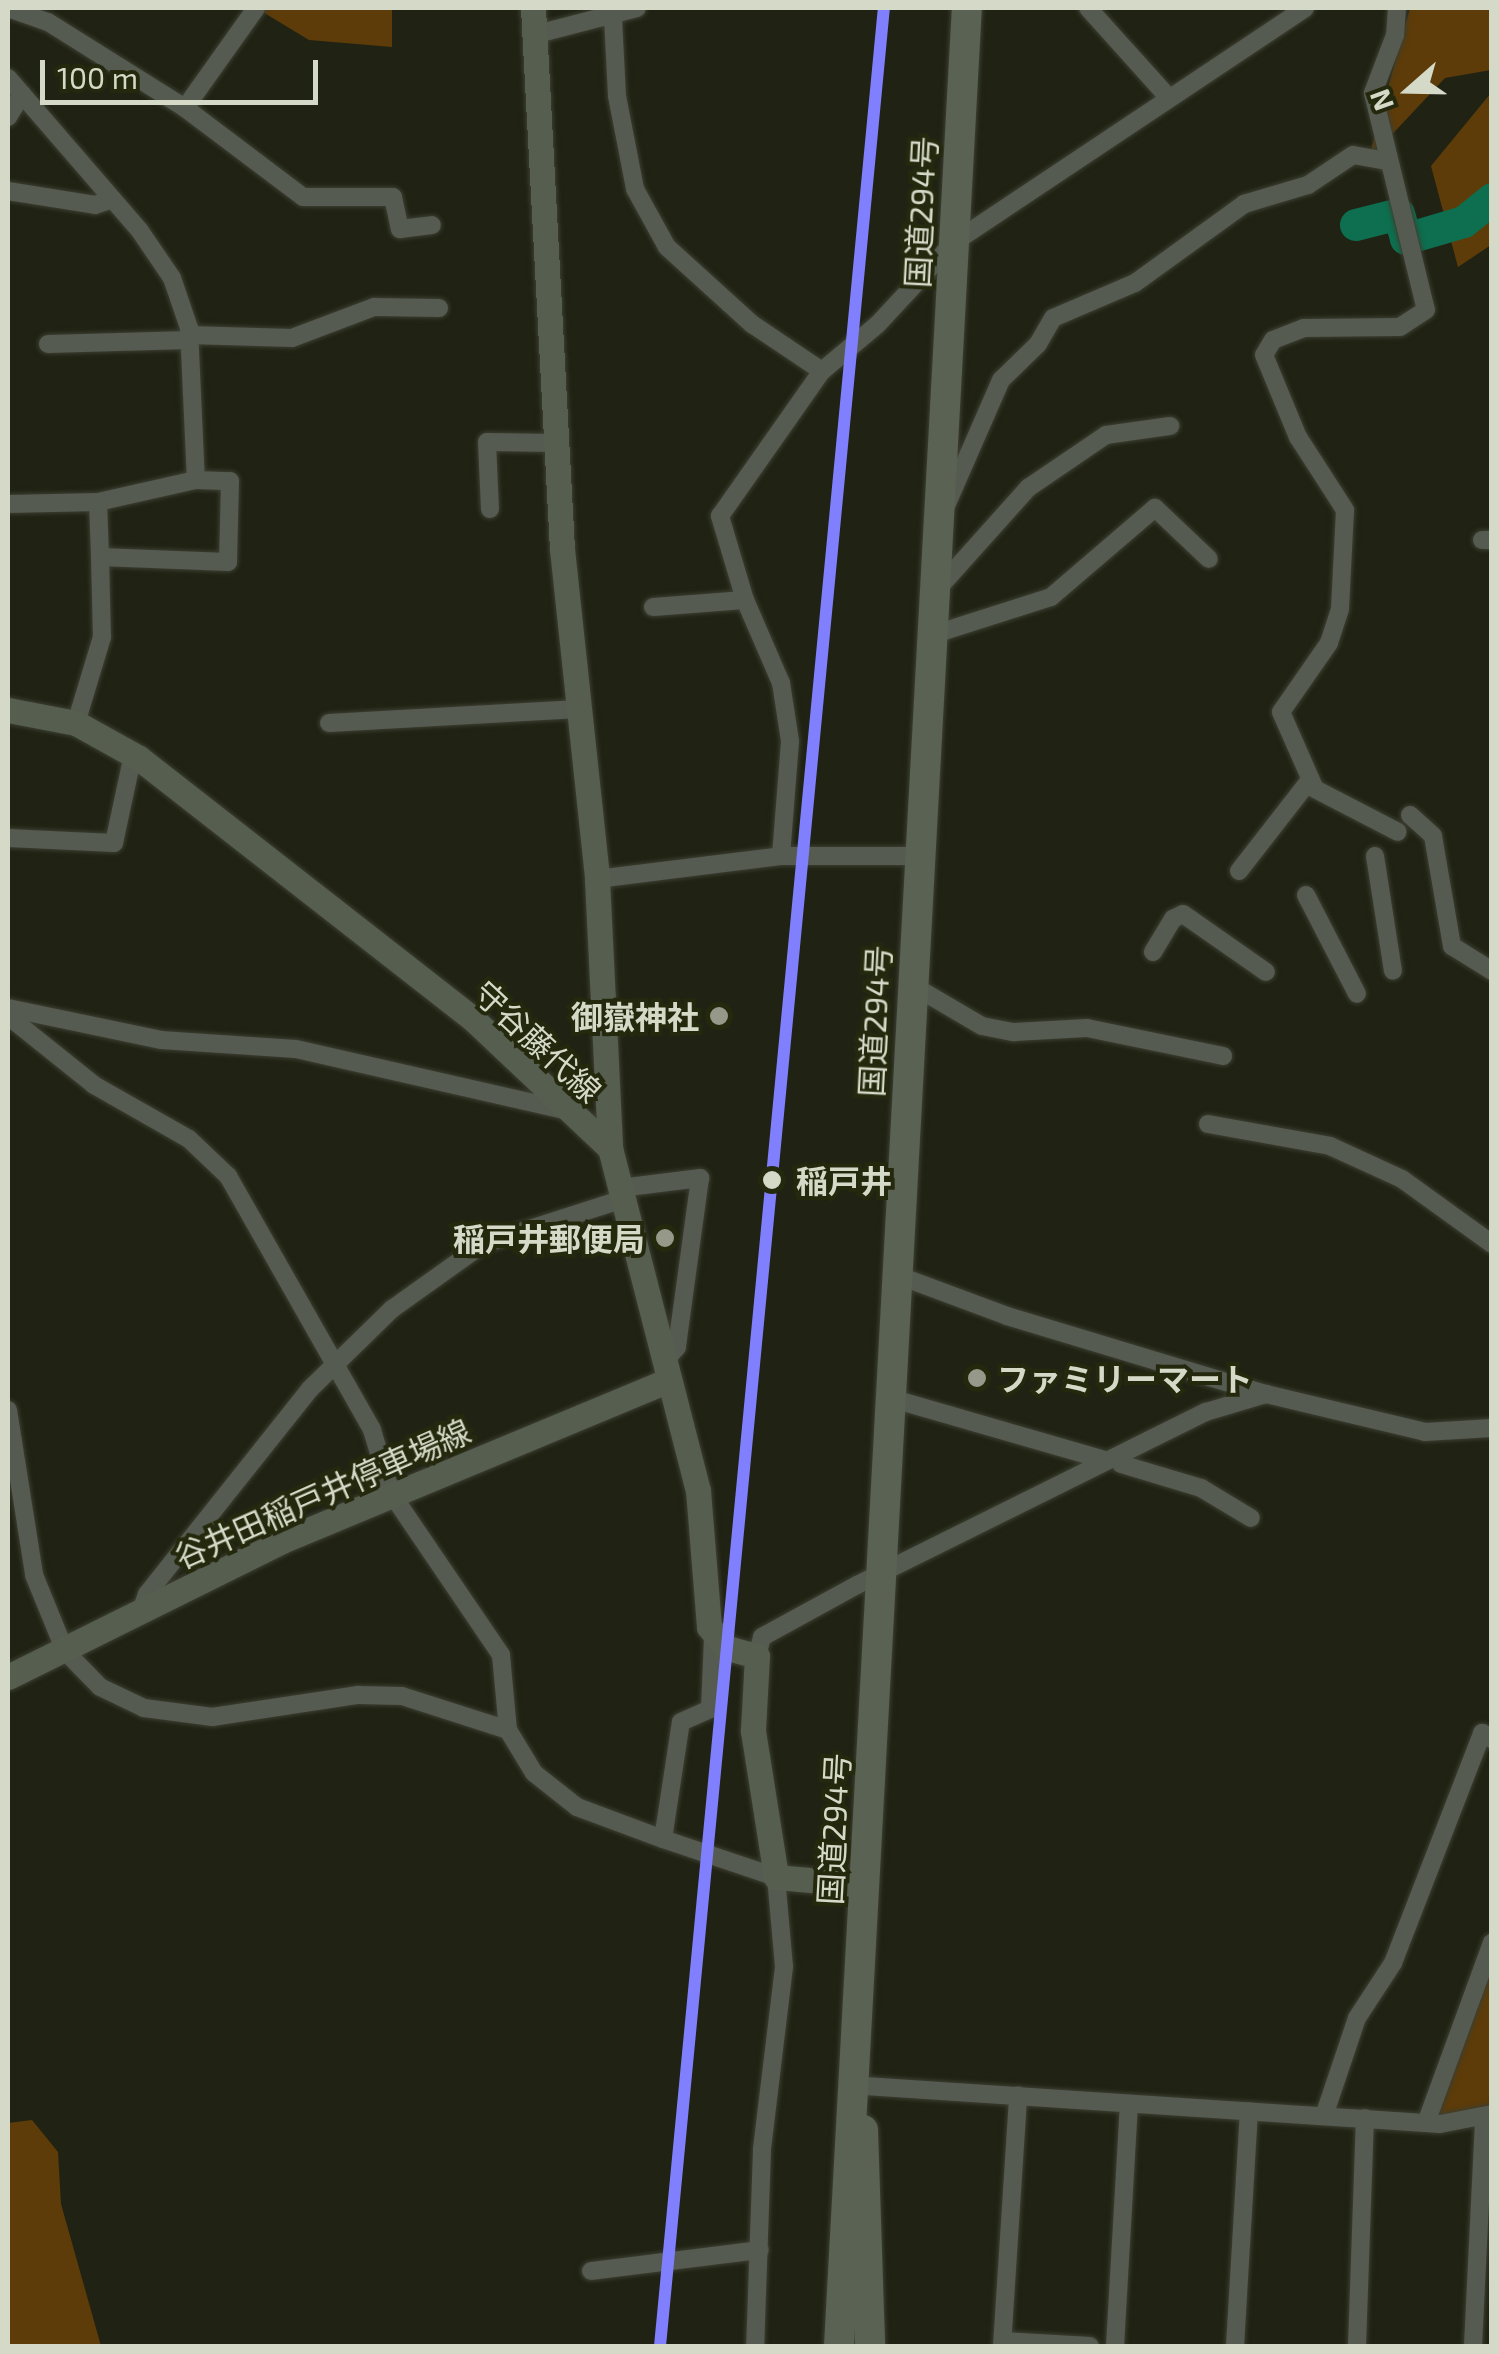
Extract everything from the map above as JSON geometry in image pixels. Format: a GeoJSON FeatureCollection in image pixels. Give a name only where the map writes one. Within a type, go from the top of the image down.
{"type":"FeatureCollection","features":[{"type":"Feature","properties":{"kind":"highway","name":"国道294号"},"geometry":{"type":"LineString","coordinates":[[839,2346],[917,856],[967,8]]}},
{"type":"Feature","properties":{"kind":"highway","name":"国道294号"},"geometry":{"type":"LineString","coordinates":[[855,2086],[871,2242],[870,2346]]}},
{"type":"Feature","properties":{"kind":"main road"},"geometry":{"type":"LineString","coordinates":[[533,8],[556,443],[597,879],[610,1148]]}},
{"type":"Feature","properties":{"kind":"main road","name":"守谷藤代線"},"geometry":{"type":"LineString","coordinates":[[8,710],[76,723],[134,754],[474,1020],[564,1110],[610,1148],[698,1490],[713,1638]]}},
{"type":"Feature","properties":{"kind":"main road","name":"谷井田稲戸井停車場線"},"geometry":{"type":"LineString","coordinates":[[8,1677],[391,1492],[666,1371]]}},
{"type":"Feature","properties":{"kind":"main road"},"geometry":{"type":"LineString","coordinates":[[713,1638],[757,1656],[753,1731],[776,1877],[865,1884]]}},
{"type":"Feature","properties":{"kind":"street"},"geometry":{"type":"LineString","coordinates":[[8,8],[48,22],[185,108],[303,197],[394,196],[400,229],[432,225]]}},
{"type":"Feature","properties":{"kind":"street"},"geometry":{"type":"LineString","coordinates":[[185,108],[256,8]]}},
{"type":"Feature","properties":{"kind":"street"},"geometry":{"type":"LineString","coordinates":[[546,32],[613,19],[637,8]]}},
{"type":"Feature","properties":{"kind":"street"},"geometry":{"type":"LineString","coordinates":[[1088,8],[1169,98]]}},
{"type":"Feature","properties":{"kind":"street"},"geometry":{"type":"LineString","coordinates":[[781,856],[790,741],[781,682],[745,600],[720,516],[822,371],[878,324],[953,243],[1304,8]]}},
{"type":"Feature","properties":{"kind":"street"},"geometry":{"type":"LineString","coordinates":[[1397,8],[1395,35],[1373,93],[1386,161],[1418,261],[1426,310],[1400,327],[1304,328],[1273,340],[1264,356],[1298,437],[1344,510],[1340,608],[1328,643],[1281,712],[1309,781],[1331,800],[1398,832]]}},
{"type":"Feature","properties":{"kind":"street"},"geometry":{"type":"LineString","coordinates":[[613,19],[617,96],[635,189],[667,247],[752,324],[822,371]]}},
{"type":"Feature","properties":{"kind":"street"},"geometry":{"type":"LineString","coordinates":[[8,78],[112,199],[172,278],[188,338],[196,480]]}},
{"type":"Feature","properties":{"kind":"street"},"geometry":{"type":"LineString","coordinates":[[8,117],[22,94]]}},
{"type":"Feature","properties":{"kind":"street"},"geometry":{"type":"LineString","coordinates":[[939,520],[1001,380],[1053,318],[1135,282],[1244,204],[1308,186],[1353,154],[1386,161]]}},
{"type":"Feature","properties":{"kind":"street"},"geometry":{"type":"LineString","coordinates":[[8,191],[95,205],[112,199]]}},
{"type":"Feature","properties":{"kind":"street"},"geometry":{"type":"LineString","coordinates":[[48,344],[292,338],[374,307],[440,308]]}},
{"type":"Feature","properties":{"kind":"street"},"geometry":{"type":"LineString","coordinates":[[935,592],[1028,488],[1106,435],[1170,426]]}},
{"type":"Feature","properties":{"kind":"street"},"geometry":{"type":"LineString","coordinates":[[490,509],[487,442],[556,443]]}},
{"type":"Feature","properties":{"kind":"street"},"geometry":{"type":"LineString","coordinates":[[8,504],[98,502],[196,480],[230,481],[228,562],[100,557]]}},
{"type":"Feature","properties":{"kind":"street"},"geometry":{"type":"LineString","coordinates":[[76,723],[102,637],[98,502]]}},
{"type":"Feature","properties":{"kind":"street"},"geometry":{"type":"LineString","coordinates":[[932,635],[1051,596],[1156,508],[1209,559]]}},
{"type":"Feature","properties":{"kind":"street"},"geometry":{"type":"LineString","coordinates":[[653,607],[745,600]]}},
{"type":"Feature","properties":{"kind":"street"},"geometry":{"type":"LineString","coordinates":[[329,723],[579,709]]}},
{"type":"Feature","properties":{"kind":"street"},"geometry":{"type":"LineString","coordinates":[[8,838],[114,842],[134,754]]}},
{"type":"Feature","properties":{"kind":"street"},"geometry":{"type":"LineString","coordinates":[[1239,871],[1309,781]]}},
{"type":"Feature","properties":{"kind":"street"},"geometry":{"type":"LineString","coordinates":[[1410,815],[1434,836],[1452,946],[1492,971]]}},
{"type":"Feature","properties":{"kind":"street"},"geometry":{"type":"LineString","coordinates":[[597,879],[781,856],[917,856]]}},
{"type":"Feature","properties":{"kind":"street"},"geometry":{"type":"LineString","coordinates":[[1375,856],[1393,971]]}},
{"type":"Feature","properties":{"kind":"street"},"geometry":{"type":"LineString","coordinates":[[1306,895],[1357,994]]}},
{"type":"Feature","properties":{"kind":"street"},"geometry":{"type":"LineString","coordinates":[[1152,952],[1173,918],[1183,914],[1266,972]]}},
{"type":"Feature","properties":{"kind":"street"},"geometry":{"type":"LineString","coordinates":[[912,985],[982,1026],[1014,1032],[1087,1028],[1223,1056]]}},
{"type":"Feature","properties":{"kind":"street"},"geometry":{"type":"LineString","coordinates":[[8,1012],[161,1040],[296,1049],[564,1110]]}},
{"type":"Feature","properties":{"kind":"street"},"geometry":{"type":"LineString","coordinates":[[8,1012],[79,1074],[189,1139],[228,1176],[372,1430],[391,1492],[501,1655],[508,1730],[534,1772],[578,1807],[776,1877],[784,1967],[762,2150],[755,2346]]}},
{"type":"Feature","properties":{"kind":"street"},"geometry":{"type":"LineString","coordinates":[[1208,1124],[1330,1146],[1402,1179],[1492,1244]]}},
{"type":"Feature","properties":{"kind":"street"},"geometry":{"type":"LineString","coordinates":[[140,1614],[147,1594],[333,1363],[483,1244],[622,1194],[700,1178],[677,1347],[666,1371]]}},
{"type":"Feature","properties":{"kind":"street"},"geometry":{"type":"LineString","coordinates":[[897,1275],[1024,1322],[1266,1394],[1425,1432],[1492,1428]]}},
{"type":"Feature","properties":{"kind":"street"},"geometry":{"type":"LineString","coordinates":[[757,1656],[762,1637],[880,1573],[1113,1462],[1206,1412],[1266,1394]]}},
{"type":"Feature","properties":{"kind":"street"},"geometry":{"type":"LineString","coordinates":[[890,1398],[1201,1488],[1250,1518]]}},
{"type":"Feature","properties":{"kind":"street"},"geometry":{"type":"LineString","coordinates":[[8,1410],[34,1575],[65,1651],[100,1687],[144,1708],[212,1717],[358,1695],[402,1696],[508,1730]]}},
{"type":"Feature","properties":{"kind":"street"},"geometry":{"type":"LineString","coordinates":[[663,1840],[681,1722],[710,1709],[713,1638]]}},
{"type":"Feature","properties":{"kind":"street"},"geometry":{"type":"LineString","coordinates":[[1324,2116],[1357,2018],[1401,1945],[1482,1733],[1492,1739]]}},
{"type":"Feature","properties":{"kind":"street"},"geometry":{"type":"LineString","coordinates":[[1426,2123],[1492,1942]]}},
{"type":"Feature","properties":{"kind":"street"},"geometry":{"type":"LineString","coordinates":[[855,2086],[1426,2123],[1488,2116],[1472,2346]]}},
{"type":"Feature","properties":{"kind":"street"},"geometry":{"type":"LineString","coordinates":[[1018,2096],[1002,2344],[1090,2346]]}},
{"type":"Feature","properties":{"kind":"street"},"geometry":{"type":"LineString","coordinates":[[1115,2346],[1129,2106]]}},
{"type":"Feature","properties":{"kind":"street"},"geometry":{"type":"LineString","coordinates":[[1234,2346],[1249,2111]]}},
{"type":"Feature","properties":{"kind":"street"},"geometry":{"type":"LineString","coordinates":[[1358,2346],[1365,2118]]}},
{"type":"Feature","properties":{"kind":"street"},"geometry":{"type":"LineString","coordinates":[[591,2271],[760,2250]]}},
{"type":"Feature","properties":{"kind":"shaded area"},"geometry":{"type":"Polygon","coordinates":[[[256,8],[392,8],[392,47],[309,40],[256,8]]]}},
{"type":"Feature","properties":{"kind":"shaded area"},"geometry":{"type":"Polygon","coordinates":[[[1410,8],[1491,8],[1491,70],[1445,78],[1368,160],[1410,8]]]}},
{"type":"Feature","properties":{"kind":"shaded area"},"geometry":{"type":"Polygon","coordinates":[[[1491,93],[1491,245],[1458,267],[1431,166],[1491,93]]]}},
{"type":"Feature","properties":{"kind":"shaded area"},"geometry":{"type":"Polygon","coordinates":[[[1491,1943],[1491,2114],[1426,2123],[1491,1943]]]}},
{"type":"Feature","properties":{"kind":"shaded area"},"geometry":{"type":"Polygon","coordinates":[[[32,2120],[58,2152],[61,2204],[101,2346],[8,2346],[8,2123],[32,2120]]]}},
{"type":"Feature","properties":{"kind":"waterway"},"geometry":{"type":"LineString","coordinates":[[1356,225],[1399,214],[1406,239],[1464,222],[1492,199]]}},
{"type":"Feature","properties":{"kind":"transit line"},"geometry":{"type":"LineString","coordinates":[[660,2346],[884,8]]}},
{"type":"Feature","properties":{"kind":"place","name":"御嶽神社"},"geometry":{"type":"Point","coordinates":[719,1016]}},
{"type":"Feature","properties":{"kind":"place","name":"稲戸井"},"geometry":{"type":"Point","coordinates":[772,1180]}},
{"type":"Feature","properties":{"kind":"place","name":"稲戸井郵便局"},"geometry":{"type":"Point","coordinates":[665,1238]}},
{"type":"Feature","properties":{"kind":"place","name":"ファミリーマート"},"geometry":{"type":"Point","coordinates":[977,1378]}}]}
